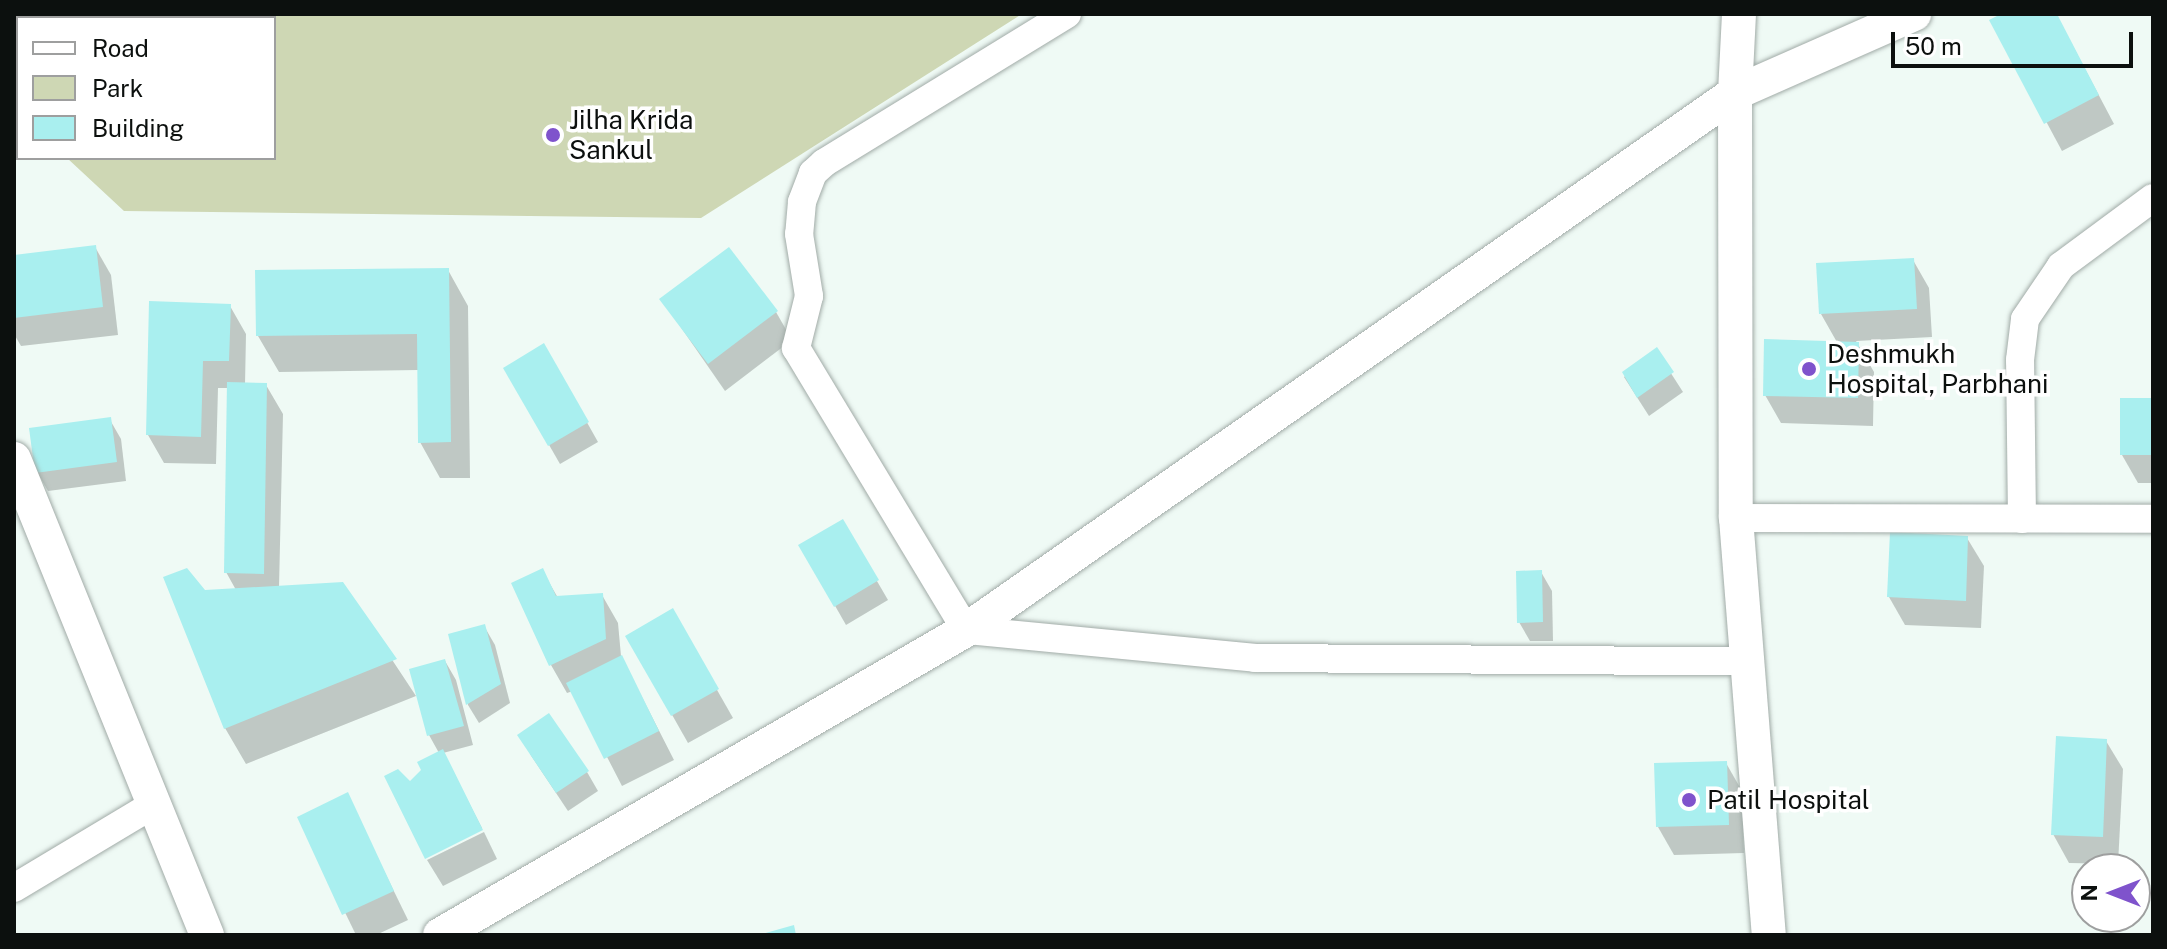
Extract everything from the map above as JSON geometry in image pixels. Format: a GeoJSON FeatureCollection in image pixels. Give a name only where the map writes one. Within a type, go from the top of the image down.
{"type":"FeatureCollection","features":[{"type":"Feature","properties":{"kind":"street"},"geometry":{"type":"LineString","coordinates":[[966,630],[796,348],[809,296],[799,234],[802,202],[813,173],[824,163],[1067,14]]}},
{"type":"Feature","properties":{"kind":"street"},"geometry":{"type":"LineString","coordinates":[[1739,14],[1735,93],[1736,518],[1769,935]]}},
{"type":"Feature","properties":{"kind":"street"},"geometry":{"type":"LineString","coordinates":[[440,935],[966,630],[1735,93],[1914,14]]}},
{"type":"Feature","properties":{"kind":"street"},"geometry":{"type":"LineString","coordinates":[[2022,519],[2020,360],[2025,319],[2061,266],[2153,198]]}},
{"type":"Feature","properties":{"kind":"street"},"geometry":{"type":"LineString","coordinates":[[14,459],[151,806],[207,935]]}},
{"type":"Feature","properties":{"kind":"street"},"geometry":{"type":"LineString","coordinates":[[1736,518],[2153,519]]}},
{"type":"Feature","properties":{"kind":"street"},"geometry":{"type":"LineString","coordinates":[[966,630],[1255,658],[1745,661]]}},
{"type":"Feature","properties":{"kind":"street"},"geometry":{"type":"LineString","coordinates":[[14,888],[151,806]]}},
{"type":"Feature","properties":{"kind":"green space","name":"Jilha Krida Sankul"},"geometry":{"type":"Polygon","coordinates":[[[15,14],[1022,14],[701,218],[124,211],[69,160],[276,160],[276,16],[16,16],[16,47],[15,14]]]}},
{"type":"Feature","properties":{"kind":"building"},"geometry":{"type":"Polygon","coordinates":[[[2001,14],[2057,14],[2099,95],[2044,124],[1989,20],[2001,14]]]}},
{"type":"Feature","properties":{"kind":"building"},"geometry":{"type":"Polygon","coordinates":[[[96,245],[103,307],[14,318],[14,255],[96,245]]]}},
{"type":"Feature","properties":{"kind":"building"},"geometry":{"type":"Polygon","coordinates":[[[729,247],[778,311],[708,364],[659,299],[729,247]]]}},
{"type":"Feature","properties":{"kind":"building"},"geometry":{"type":"Polygon","coordinates":[[[1914,258],[1917,309],[1819,314],[1816,263],[1914,258]]]}},
{"type":"Feature","properties":{"kind":"building"},"geometry":{"type":"Polygon","coordinates":[[[449,268],[451,442],[418,443],[417,334],[256,336],[255,270],[449,268]]]}},
{"type":"Feature","properties":{"kind":"building"},"geometry":{"type":"Polygon","coordinates":[[[149,301],[231,304],[229,361],[203,361],[201,437],[146,435],[149,301]]]}},
{"type":"Feature","properties":{"kind":"building"},"geometry":{"type":"Polygon","coordinates":[[[1764,339],[1859,342],[1858,398],[1763,396],[1764,339]]]}},
{"type":"Feature","properties":{"kind":"building"},"geometry":{"type":"Polygon","coordinates":[[[544,343],[589,422],[548,446],[503,368],[544,343]]]}},
{"type":"Feature","properties":{"kind":"building"},"geometry":{"type":"Polygon","coordinates":[[[1657,347],[1674,372],[1637,398],[1622,372],[1657,347]]]}},
{"type":"Feature","properties":{"kind":"building"},"geometry":{"type":"Polygon","coordinates":[[[227,382],[267,383],[264,574],[224,573],[227,382]]]}},
{"type":"Feature","properties":{"kind":"building"},"geometry":{"type":"Polygon","coordinates":[[[2120,398],[2153,398],[2153,455],[2120,455],[2120,398]]]}},
{"type":"Feature","properties":{"kind":"building"},"geometry":{"type":"Polygon","coordinates":[[[111,417],[117,462],[35,473],[29,428],[111,417]]]}},
{"type":"Feature","properties":{"kind":"building"},"geometry":{"type":"Polygon","coordinates":[[[843,519],[879,580],[834,607],[798,545],[843,519]]]}},
{"type":"Feature","properties":{"kind":"building"},"geometry":{"type":"Polygon","coordinates":[[[1890,532],[1968,536],[1966,601],[1887,597],[1890,532]]]}},
{"type":"Feature","properties":{"kind":"building"},"geometry":{"type":"Polygon","coordinates":[[[187,568],[205,590],[343,582],[397,659],[224,729],[163,577],[187,568]]]}},
{"type":"Feature","properties":{"kind":"building"},"geometry":{"type":"Polygon","coordinates":[[[543,568],[556,596],[603,593],[606,639],[549,666],[511,583],[543,568]]]}},
{"type":"Feature","properties":{"kind":"building"},"geometry":{"type":"Polygon","coordinates":[[[1542,570],[1543,622],[1517,623],[1516,571],[1542,570]]]}},
{"type":"Feature","properties":{"kind":"building"},"geometry":{"type":"Polygon","coordinates":[[[673,608],[719,689],[671,716],[625,636],[673,608]]]}},
{"type":"Feature","properties":{"kind":"building"},"geometry":{"type":"Polygon","coordinates":[[[485,624],[501,684],[466,705],[448,634],[485,624]]]}},
{"type":"Feature","properties":{"kind":"building"},"geometry":{"type":"Polygon","coordinates":[[[622,655],[659,731],[604,759],[566,683],[622,655]]]}},
{"type":"Feature","properties":{"kind":"building"},"geometry":{"type":"Polygon","coordinates":[[[445,659],[464,726],[427,736],[409,669],[445,659]]]}},
{"type":"Feature","properties":{"kind":"building"},"geometry":{"type":"Polygon","coordinates":[[[549,713],[589,771],[556,793],[517,735],[549,713]]]}},
{"type":"Feature","properties":{"kind":"building"},"geometry":{"type":"Polygon","coordinates":[[[2056,736],[2107,739],[2103,837],[2051,835],[2056,736]]]}},
{"type":"Feature","properties":{"kind":"building"},"geometry":{"type":"Polygon","coordinates":[[[443,749],[483,830],[425,859],[384,776],[398,769],[410,781],[421,770],[417,762],[443,749]]]}},
{"type":"Feature","properties":{"kind":"building"},"geometry":{"type":"Polygon","coordinates":[[[1727,761],[1729,825],[1656,827],[1654,763],[1727,761]]]}},
{"type":"Feature","properties":{"kind":"building"},"geometry":{"type":"Polygon","coordinates":[[[348,792],[394,891],[342,915],[297,817],[348,792]]]}},
{"type":"Feature","properties":{"kind":"building"},"geometry":{"type":"Polygon","coordinates":[[[794,925],[796,935],[762,935],[762,934],[794,925]]]}},
{"type":"Feature","properties":{"kind":"place","name":"Jilha Krida Sankul"},"geometry":{"type":"Point","coordinates":[553,135]}},
{"type":"Feature","properties":{"kind":"place","name":"Deshmukh Hospital, Parbhani"},"geometry":{"type":"Point","coordinates":[1809,369]}},
{"type":"Feature","properties":{"kind":"place","name":"Patil Hospital"},"geometry":{"type":"Point","coordinates":[1689,800]}}]}
